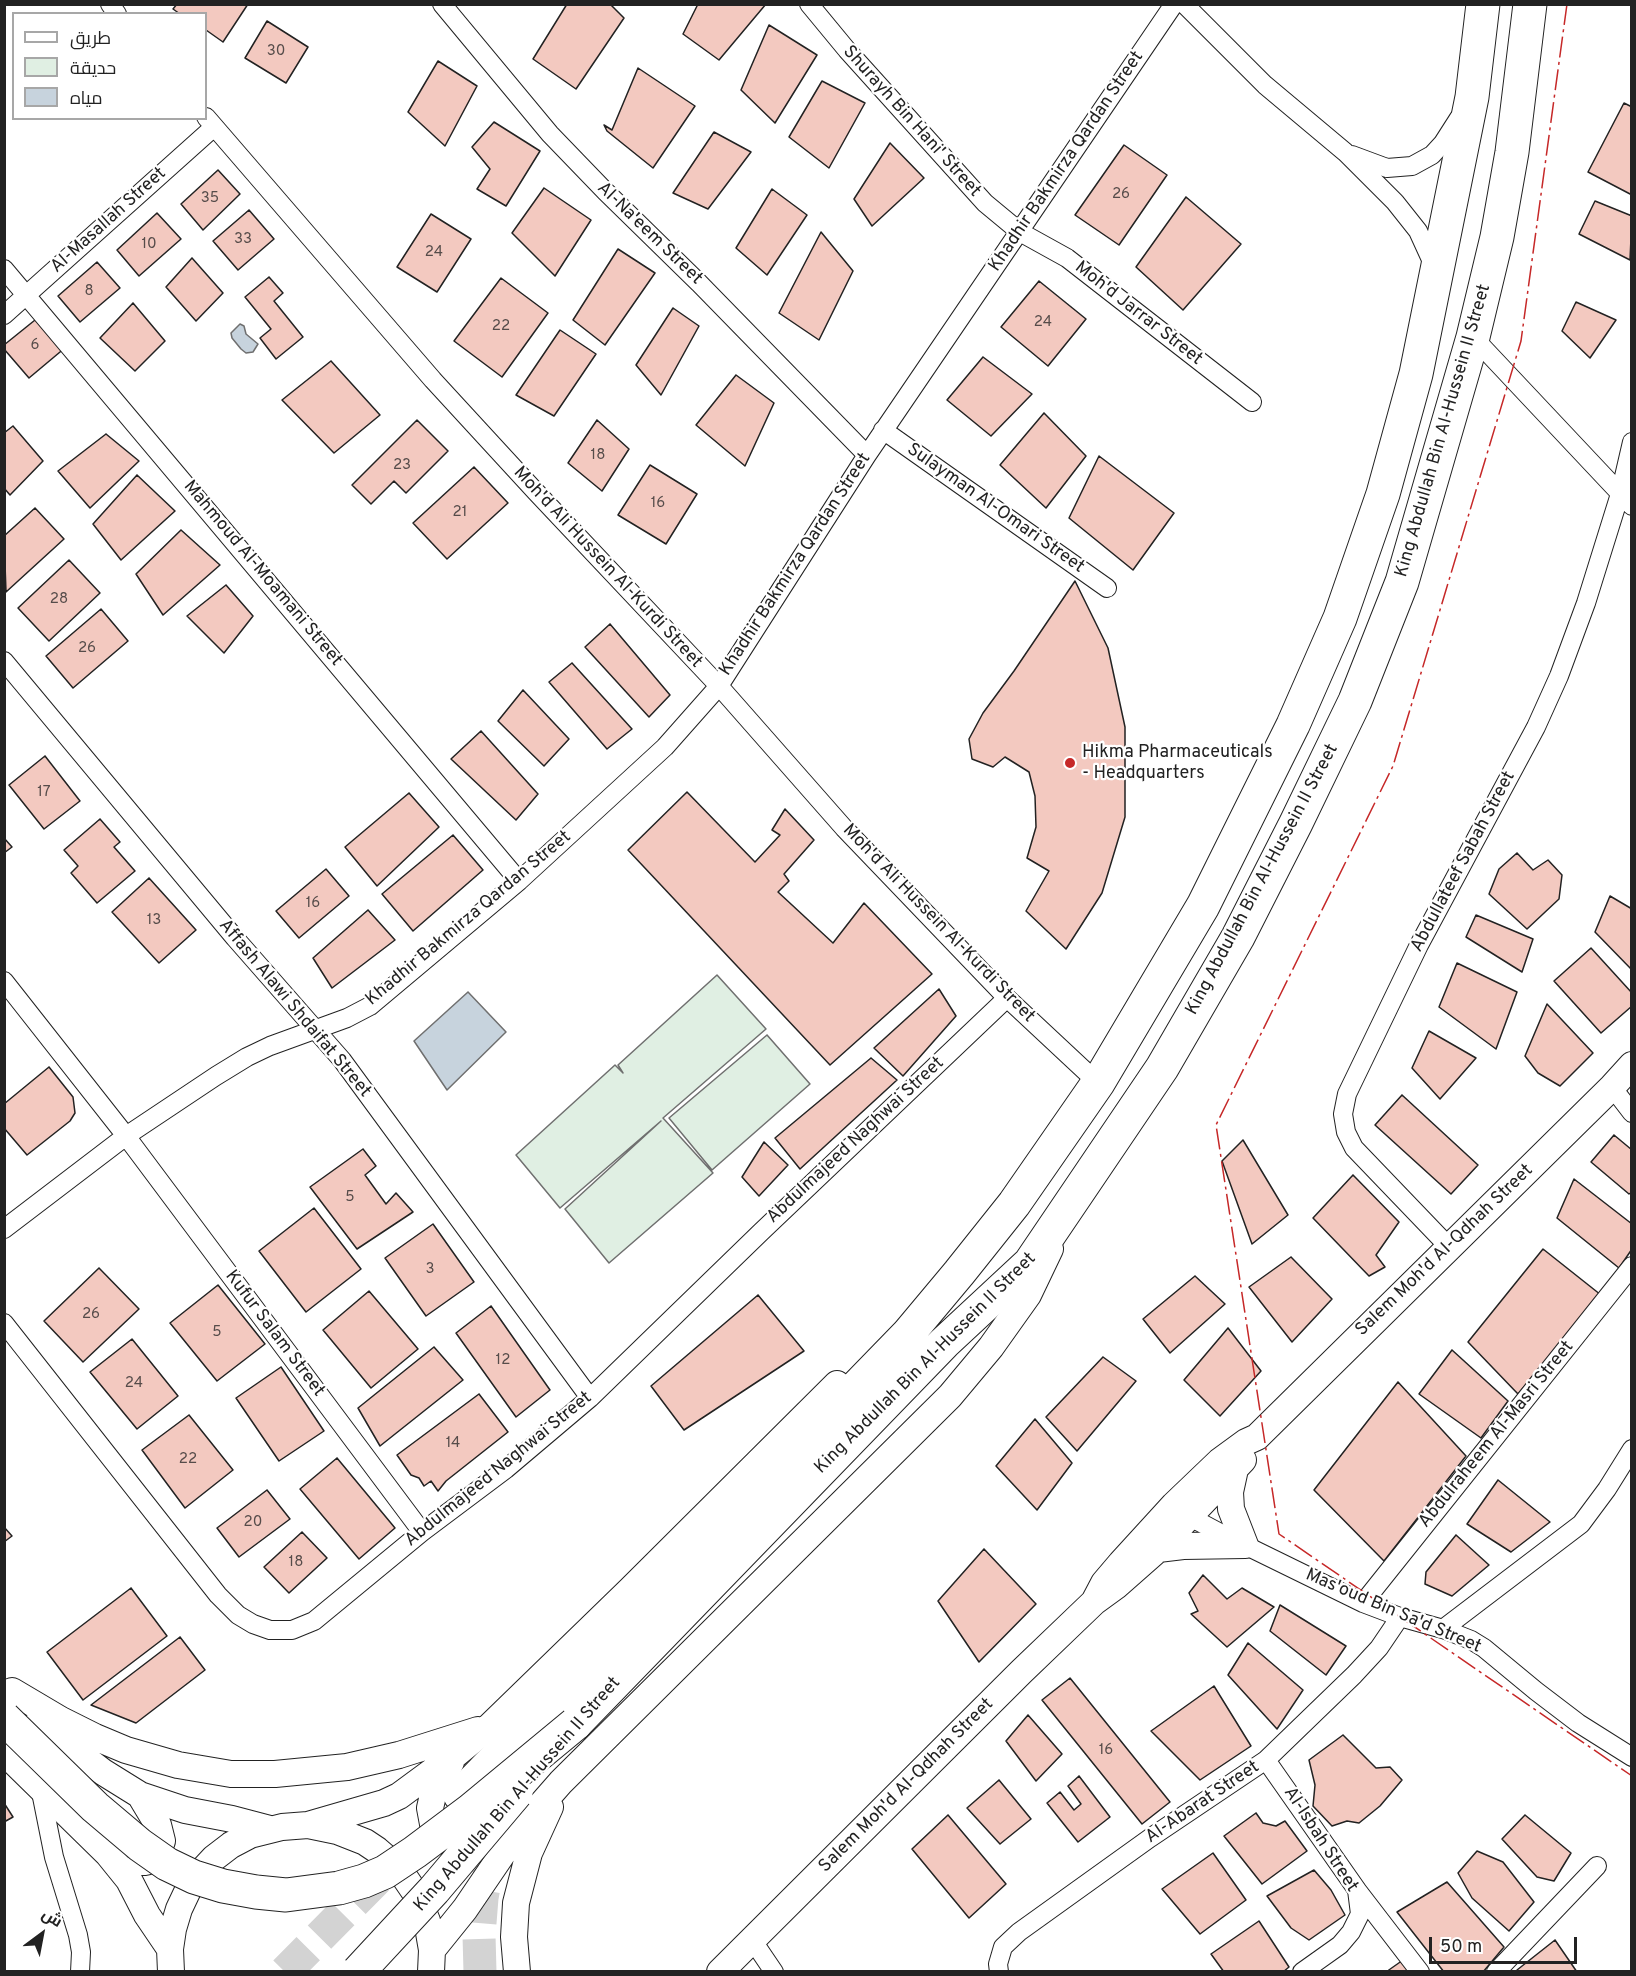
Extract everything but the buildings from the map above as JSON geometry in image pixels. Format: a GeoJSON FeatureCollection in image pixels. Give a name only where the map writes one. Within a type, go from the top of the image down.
{"type":"FeatureCollection","features":[{"type":"Feature","properties":{"kind":"highway","name":"King Abdullah Bin Al-Hussein II Street"},"geometry":{"type":"LineString","coordinates":[[460,1795],[508,1737],[908,1334],[1014,1204],[1098,1083],[1203,906],[1293,725],[1340,618],[1389,472],[1416,374],[1472,97],[1483,4]]}},
{"type":"Feature","properties":{"kind":"highway","name":"King Abdullah Bin Al-Hussein II Street"},"geometry":{"type":"LineString","coordinates":[[358,1971],[434,1890],[575,1724],[944,1343],[1030,1263],[1162,1068],[1238,936],[1296,824],[1355,701],[1402,582],[1473,337],[1497,237],[1512,152],[1530,4]]}},
{"type":"Feature","properties":{"kind":"highway"},"geometry":{"type":"LineString","coordinates":[[7,1698],[95,1807],[140,1845],[167,1864],[194,1877],[223,1886],[286,1895],[339,1888],[385,1872],[471,1810],[575,1724]]}},
{"type":"Feature","properties":{"kind":"main road","name":"Salem Moh'd Al-Qdhah Street"},"geometry":{"type":"LineString","coordinates":[[720,1971],[753,1941],[1094,1602],[1158,1549],[1182,1511],[1220,1461],[1257,1437],[1632,1065]]}},
{"type":"Feature","properties":{"kind":"main road"},"geometry":{"type":"LineString","coordinates":[[433,1964],[465,1909],[518,1831],[537,1808],[950,1396],[991,1347],[1028,1295],[1046,1260],[1066,1211]]}},
{"type":"Feature","properties":{"kind":"main road","name":"Salem Moh'd Al-Qdhah Street"},"geometry":{"type":"LineString","coordinates":[[1094,1602],[1104,1583],[1121,1563],[1235,1469],[1253,1446],[1257,1437]]}},
{"type":"Feature","properties":{"kind":"main road"},"geometry":{"type":"LineString","coordinates":[[1158,1549],[1183,1546],[1245,1545],[1231,1509],[1230,1492],[1235,1469]]}},
{"type":"Feature","properties":{"kind":"main road"},"geometry":{"type":"LineString","coordinates":[[7,1698],[126,1750],[178,1765],[231,1774],[298,1773],[370,1762],[425,1747],[508,1737]]}},
{"type":"Feature","properties":{"kind":"main road"},"geometry":{"type":"LineString","coordinates":[[7,1698],[103,1772],[140,1795],[185,1810],[270,1829]]}},
{"type":"Feature","properties":{"kind":"main road"},"geometry":{"type":"LineString","coordinates":[[170,1965],[173,1929],[188,1890],[214,1858],[231,1845],[250,1835],[270,1829],[308,1826],[384,1803],[399,1796],[456,1754],[508,1737]]}},
{"type":"Feature","properties":{"kind":"main road"},"geometry":{"type":"LineString","coordinates":[[4,1752],[108,1854],[129,1880],[170,1965]]}},
{"type":"Feature","properties":{"kind":"main road"},"geometry":{"type":"LineString","coordinates":[[456,1754],[441,1778],[430,1808],[433,1824],[453,1842],[466,1848],[483,1847],[505,1836],[537,1808]]}},
{"type":"Feature","properties":{"kind":"main road"},"geometry":{"type":"LineString","coordinates":[[517,1971],[514,1937],[516,1903],[529,1853],[561,1782]]}},
{"type":"Feature","properties":{"kind":"main road"},"geometry":{"type":"LineString","coordinates":[[108,1854],[136,1863],[146,1862],[157,1853],[161,1845],[162,1834],[140,1795]]}},
{"type":"Feature","properties":{"kind":"main road"},"geometry":{"type":"LineString","coordinates":[[308,1826],[337,1830],[365,1842],[399,1869],[423,1907],[429,1928],[433,1964]]}},
{"type":"Feature","properties":{"kind":"street","name":"Al-Na'eem Street"},"geometry":{"type":"LineString","coordinates":[[442,4],[549,134],[699,282],[867,455]]}},
{"type":"Feature","properties":{"kind":"street","name":"Shurayh Bin Hani' Street"},"geometry":{"type":"LineString","coordinates":[[809,4],[962,180],[1002,219],[1020,232]]}},
{"type":"Feature","properties":{"kind":"street","name":"Khadhir Bakmirza Qardan Street"},"geometry":{"type":"LineString","coordinates":[[4,1229],[126,1136],[247,1057],[347,1018],[370,1006],[519,881],[665,747],[719,686],[883,430],[1174,4]]}},
{"type":"Feature","properties":{"kind":"street"},"geometry":{"type":"LineString","coordinates":[[1184,4],[1265,85],[1345,152],[1410,218],[1422,238],[1436,271]]}},
{"type":"Feature","properties":{"kind":"street"},"geometry":{"type":"LineString","coordinates":[[1345,152],[1387,168],[1399,168],[1420,162],[1432,155],[1443,143],[1472,97]]}},
{"type":"Feature","properties":{"kind":"street","name":"Al-Masallah Street"},"geometry":{"type":"LineString","coordinates":[[4,315],[210,122]]}},
{"type":"Feature","properties":{"kind":"street","name":"Moh'd Ali Hussein Al-Kurdi Street"},"geometry":{"type":"LineString","coordinates":[[210,122],[441,388],[719,686],[844,828],[1007,998],[1098,1083]]}},
{"type":"Feature","properties":{"kind":"street","name":"Moh'd Jarrar Street"},"geometry":{"type":"LineString","coordinates":[[1020,232],[1067,258],[1252,402]]}},
{"type":"Feature","properties":{"kind":"street","name":"Mahmoud Al-Moamani Street"},"geometry":{"type":"LineString","coordinates":[[4,269],[519,881]]}},
{"type":"Feature","properties":{"kind":"street"},"geometry":{"type":"LineString","coordinates":[[1473,337],[1626,500]]}},
{"type":"Feature","properties":{"kind":"street","name":"Sulayman Al-Omari Street"},"geometry":{"type":"LineString","coordinates":[[883,430],[1107,588]]}},
{"type":"Feature","properties":{"kind":"street","name":"Abdullateef Sabah Street"},"geometry":{"type":"LineString","coordinates":[[1449,1247],[1354,1148],[1346,1132],[1343,1114],[1347,1094],[1419,945],[1536,727],[1559,676],[1626,500],[1632,442]]}},
{"type":"Feature","properties":{"kind":"street","name":"Affash Alawi Shdaifat Street"},"geometry":{"type":"LineString","coordinates":[[4,661],[235,938],[342,1060],[590,1398]]}},
{"type":"Feature","properties":{"kind":"street","name":"Kufur Salam Street"},"geometry":{"type":"LineString","coordinates":[[4,981],[126,1136],[422,1532]]}},
{"type":"Feature","properties":{"kind":"street","name":"Abdulmajeed Naghwai Street"},"geometry":{"type":"LineString","coordinates":[[4,1323],[218,1595],[238,1615],[253,1624],[270,1630],[292,1630],[314,1621],[422,1532],[506,1469],[590,1398],[1007,998]]}},
{"type":"Feature","properties":{"kind":"street"},"geometry":{"type":"LineString","coordinates":[[1612,1087],[1632,1113]]}},
{"type":"Feature","properties":{"kind":"street","name":"Abdulraheem Al-Masri Street"},"geometry":{"type":"LineString","coordinates":[[1363,1603],[1632,1266]]}},
{"type":"Feature","properties":{"kind":"street"},"geometry":{"type":"LineString","coordinates":[[1443,1629],[1581,1524],[1607,1489],[1632,1449]]}},
{"type":"Feature","properties":{"kind":"street","name":"Mas'oud Bin Sa'd Street"},"geometry":{"type":"LineString","coordinates":[[1182,1511],[1363,1603],[1400,1617],[1443,1629],[1484,1648],[1536,1692],[1578,1723],[1632,1757]]}},
{"type":"Feature","properties":{"kind":"street","name":"Al-Abarat Street"},"geometry":{"type":"LineString","coordinates":[[999,1971],[998,1964],[1003,1947],[1019,1932],[1150,1838],[1266,1760],[1354,1675],[1379,1648],[1400,1617]]}},
{"type":"Feature","properties":{"kind":"street","name":"Al-Isbah Street"},"geometry":{"type":"LineString","coordinates":[[1266,1760],[1358,1890],[1360,1914],[1351,1932],[1340,1945],[1302,1971]]}},
{"type":"Feature","properties":{"kind":"street"},"geometry":{"type":"LineString","coordinates":[[40,1785],[54,1857],[78,1935],[81,1952],[80,1971]]}},
{"type":"Feature","properties":{"kind":"street"},"geometry":{"type":"LineString","coordinates":[[1496,1971],[1597,1866]]}},
{"type":"Feature","properties":{"kind":"street"},"geometry":{"type":"LineString","coordinates":[[1358,1890],[1420,1971]]}},
{"type":"Feature","properties":{"kind":"street"},"geometry":{"type":"LineString","coordinates":[[753,1941],[774,1971]]}},
{"type":"Feature","properties":{"kind":"green space"},"geometry":{"type":"Polygon","coordinates":[[[717,975],[766,1029],[663,1118],[713,1173],[609,1263],[565,1209],[661,1121],[560,1208],[516,1155],[615,1065],[623,1073],[618,1065],[717,975]]]}},
{"type":"Feature","properties":{"kind":"green space"},"geometry":{"type":"Polygon","coordinates":[[[767,1035],[810,1084],[712,1170],[669,1118],[767,1035]]]}},
{"type":"Feature","properties":{"kind":"water"},"geometry":{"type":"Polygon","coordinates":[[[240,324],[244,326],[246,334],[258,344],[253,352],[246,353],[232,338],[231,333],[240,324]]]}},
{"type":"Feature","properties":{"kind":"water"},"geometry":{"type":"Polygon","coordinates":[[[468,992],[506,1032],[447,1090],[414,1041],[468,992]]]}},
{"type":"Feature","properties":{"kind":"tunnel"},"geometry":{"type":"LineString","coordinates":[[480,1972],[479,1935],[488,1864]]}},
{"type":"Feature","properties":{"kind":"tunnel"},"geometry":{"type":"LineString","coordinates":[[285,1972],[387,1869]]}},
{"type":"Feature","properties":{"kind":"power"},"geometry":{"type":"LineString","coordinates":[[1567,4],[1521,341],[1393,766],[1216,1125],[1279,1534],[1632,1776]]}},
{"type":"Feature","properties":{"kind":"place","name":"Hikma Pharmaceuticals - Headquarters"},"geometry":{"type":"Point","coordinates":[1070,763]}}]}
